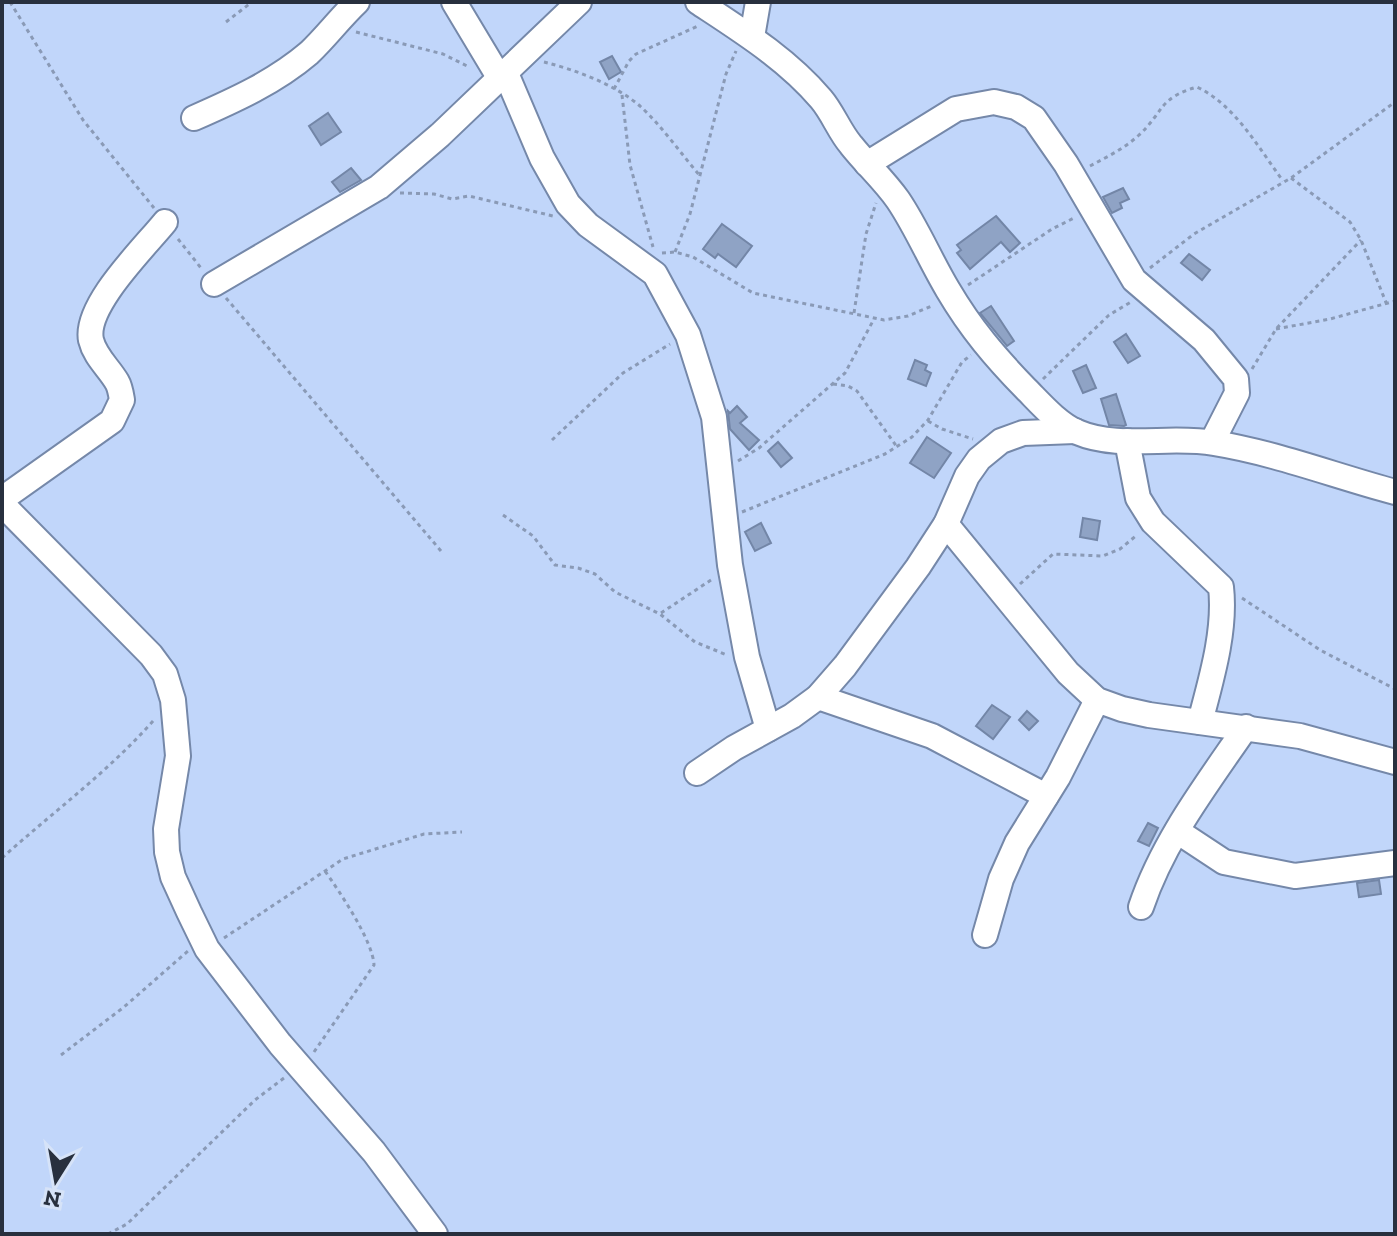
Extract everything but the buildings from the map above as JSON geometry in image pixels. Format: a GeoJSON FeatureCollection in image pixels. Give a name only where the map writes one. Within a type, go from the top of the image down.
{"type":"FeatureCollection","features":[{"type":"Feature","properties":{"kind":"street"},"geometry":{"type":"LineString","coordinates":[[194,118],[253,91],[288,69],[311,51],[357,2]]}},
{"type":"Feature","properties":{"kind":"street"},"geometry":{"type":"LineString","coordinates":[[454,2],[505,71],[542,158],[568,204],[588,225],[655,274],[688,335],[714,417],[730,565],[747,657],[768,729]]}},
{"type":"Feature","properties":{"kind":"street"},"geometry":{"type":"LineString","coordinates":[[214,284],[379,187],[440,135],[579,2]]}},
{"type":"Feature","properties":{"kind":"street"},"geometry":{"type":"LineString","coordinates":[[698,2],[750,36],[797,73],[823,102],[849,143],[900,202],[952,296],[984,345],[1030,393],[1075,431]]}},
{"type":"Feature","properties":{"kind":"street"},"geometry":{"type":"LineString","coordinates":[[750,36],[758,2]]}},
{"type":"Feature","properties":{"kind":"street"},"geometry":{"type":"LineString","coordinates":[[875,172],[956,109],[994,102],[1016,107],[1034,118],[1141,286],[1204,340],[1236,379],[1237,393],[1212,442]]}},
{"type":"Feature","properties":{"kind":"street"},"geometry":{"type":"LineString","coordinates":[[165,222],[106,294],[91,323],[91,341],[117,383],[122,400],[112,421],[2,502],[151,655],[165,674],[173,700],[178,756],[166,829],[167,852],[173,877],[205,944],[280,1044],[374,1152],[435,1234]]}},
{"type":"Feature","properties":{"kind":"street"},"geometry":{"type":"LineString","coordinates":[[697,773],[818,697],[845,666],[946,524],[967,476],[979,459],[1001,441],[1023,433],[1075,431],[1100,439],[1212,442],[1297,462],[1395,492]]}},
{"type":"Feature","properties":{"kind":"street"},"geometry":{"type":"LineString","coordinates":[[1127,441],[1138,498],[1153,522],[1221,587],[1223,601],[1218,639],[1200,722]]}},
{"type":"Feature","properties":{"kind":"street"},"geometry":{"type":"LineString","coordinates":[[946,524],[1068,673],[1097,700],[1122,709],[1246,727],[1332,744],[1395,762]]}},
{"type":"Feature","properties":{"kind":"street"},"geometry":{"type":"LineString","coordinates":[[818,697],[932,736],[1046,796]]}},
{"type":"Feature","properties":{"kind":"street"},"geometry":{"type":"LineString","coordinates":[[985,935],[1001,879],[1017,843],[1097,700]]}},
{"type":"Feature","properties":{"kind":"street"},"geometry":{"type":"LineString","coordinates":[[1141,907],[1159,863],[1177,831],[1246,727]]}},
{"type":"Feature","properties":{"kind":"street"},"geometry":{"type":"LineString","coordinates":[[1177,831],[1224,862],[1295,876],[1395,863]]}},
{"type":"Feature","properties":{"kind":"path"},"geometry":{"type":"LineString","coordinates":[[226,22],[252,2]]}},
{"type":"Feature","properties":{"kind":"path"},"geometry":{"type":"LineString","coordinates":[[614,89],[636,54],[720,17]]}},
{"type":"Feature","properties":{"kind":"path"},"geometry":{"type":"LineString","coordinates":[[334,27],[505,71],[571,70],[614,89],[641,107],[701,177]]}},
{"type":"Feature","properties":{"kind":"path"},"geometry":{"type":"LineString","coordinates":[[675,252],[701,177],[731,59],[750,36]]}},
{"type":"Feature","properties":{"kind":"path"},"geometry":{"type":"LineString","coordinates":[[1073,176],[1140,134],[1165,101],[1197,87],[1213,95],[1229,109],[1284,182]]}},
{"type":"Feature","properties":{"kind":"path"},"geometry":{"type":"LineString","coordinates":[[621,93],[630,165],[655,255],[675,252],[710,265],[753,293],[884,320],[908,316],[952,296],[1052,229],[1092,209]]}},
{"type":"Feature","properties":{"kind":"path"},"geometry":{"type":"LineString","coordinates":[[1030,393],[1194,234],[1291,178],[1395,102]]}},
{"type":"Feature","properties":{"kind":"path"},"geometry":{"type":"LineString","coordinates":[[853,314],[875,172]]}},
{"type":"Feature","properties":{"kind":"path"},"geometry":{"type":"LineString","coordinates":[[1291,178],[1350,222],[1361,240],[1387,305]]}},
{"type":"Feature","properties":{"kind":"path"},"geometry":{"type":"LineString","coordinates":[[379,187],[400,193],[434,194],[452,199],[469,196],[556,217]]}},
{"type":"Feature","properties":{"kind":"path"},"geometry":{"type":"LineString","coordinates":[[1237,393],[1276,329],[1361,240]]}},
{"type":"Feature","properties":{"kind":"path"},"geometry":{"type":"LineString","coordinates":[[1276,329],[1395,301]]}},
{"type":"Feature","properties":{"kind":"path"},"geometry":{"type":"LineString","coordinates":[[718,474],[759,448],[845,373],[874,318]]}},
{"type":"Feature","properties":{"kind":"path"},"geometry":{"type":"LineString","coordinates":[[552,440],[623,373],[688,335]]}},
{"type":"Feature","properties":{"kind":"path"},"geometry":{"type":"LineString","coordinates":[[724,520],[844,472],[912,437],[928,420],[962,362],[984,345]]}},
{"type":"Feature","properties":{"kind":"path"},"geometry":{"type":"LineString","coordinates":[[833,384],[857,391],[897,447]]}},
{"type":"Feature","properties":{"kind":"path"},"geometry":{"type":"LineString","coordinates":[[928,420],[942,429],[969,438],[1001,441]]}},
{"type":"Feature","properties":{"kind":"path"},"geometry":{"type":"LineString","coordinates":[[503,515],[533,536],[555,565],[587,570],[626,599],[660,614],[709,650],[747,657]]}},
{"type":"Feature","properties":{"kind":"path"},"geometry":{"type":"LineString","coordinates":[[1006,599],[1053,554],[1112,554],[1153,522]]}},
{"type":"Feature","properties":{"kind":"path"},"geometry":{"type":"LineString","coordinates":[[660,614],[730,565]]}},
{"type":"Feature","properties":{"kind":"path"},"geometry":{"type":"LineString","coordinates":[[1221,587],[1248,600],[1320,650],[1395,689]]}},
{"type":"Feature","properties":{"kind":"path"},"geometry":{"type":"LineString","coordinates":[[2,858],[112,764],[173,700]]}},
{"type":"Feature","properties":{"kind":"path"},"geometry":{"type":"LineString","coordinates":[[61,1055],[205,944],[343,859],[424,834],[462,832]]}},
{"type":"Feature","properties":{"kind":"path"},"geometry":{"type":"LineString","coordinates":[[108,1234],[127,1224],[255,1100],[301,1065],[319,1046],[374,965],[370,948],[325,871]]}}]}
